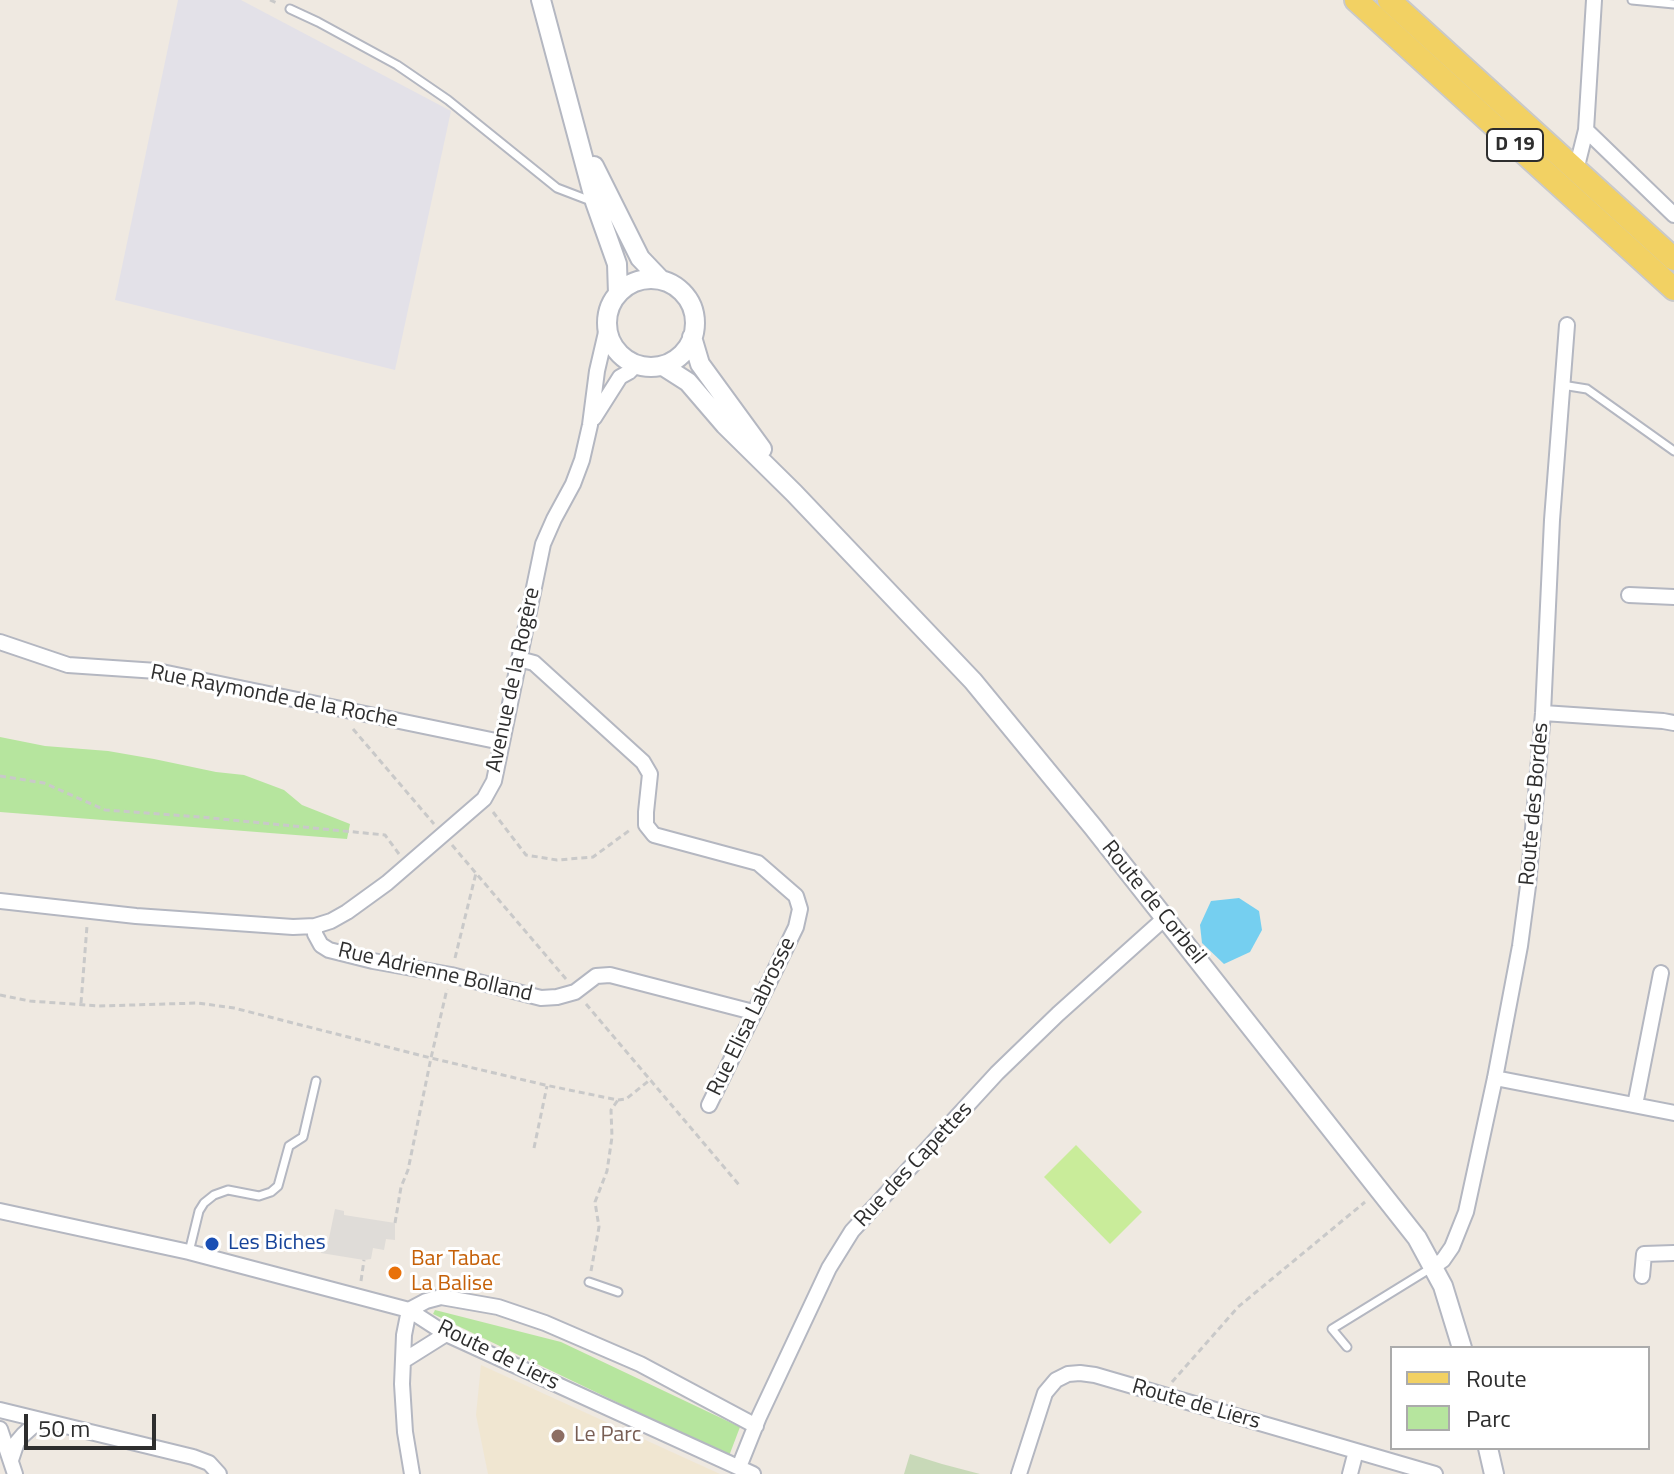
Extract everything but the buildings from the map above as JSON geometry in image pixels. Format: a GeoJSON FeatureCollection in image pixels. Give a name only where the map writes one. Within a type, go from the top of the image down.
{"type":"FeatureCollection","features":[{"type":"Feature","properties":{"kind":"main road","name":"D 19"},"geometry":{"type":"LineString","coordinates":[[1356,0],[1674,289]]}},
{"type":"Feature","properties":{"kind":"main road","name":"D 19"},"geometry":{"type":"LineString","coordinates":[[1389,0],[1674,259]]}},
{"type":"Feature","properties":{"kind":"street"},"geometry":{"type":"LineString","coordinates":[[541,0],[595,202],[617,264],[618,294]]}},
{"type":"Feature","properties":{"kind":"street"},"geometry":{"type":"LineString","coordinates":[[1576,170],[1586,130],[1594,0]]}},
{"type":"Feature","properties":{"kind":"street"},"geometry":{"type":"LineString","coordinates":[[576,129],[640,258],[661,280]]}},
{"type":"Feature","properties":{"kind":"street"},"geometry":{"type":"LineString","coordinates":[[1586,130],[1674,215]]}},
{"type":"Feature","properties":{"kind":"street"},"geometry":{"type":"LineString","coordinates":[[661,280],[685,296],[695,323],[692,337],[686,350],[676,360],[663,366],[636,365],[616,351],[610,340],[607,316],[611,305],[626,286],[637,281],[661,280]]}},
{"type":"Feature","properties":{"kind":"street","name":"Route des Bordes"},"geometry":{"type":"LineString","coordinates":[[1433,1267],[1443,1260],[1452,1247],[1466,1212],[1520,946],[1543,713],[1552,520],[1567,325]]}},
{"type":"Feature","properties":{"kind":"street","name":"Avenue de la Rogère"},"geometry":{"type":"LineString","coordinates":[[0,901],[267,926],[315,926],[347,912],[408,866],[484,799],[494,781],[543,544],[582,460],[607,328]]}},
{"type":"Feature","properties":{"kind":"street","name":"Route de Corbeil"},"geometry":{"type":"LineString","coordinates":[[692,337],[700,364],[794,493]]}},
{"type":"Feature","properties":{"kind":"street","name":"Avenue de la Rogère"},"geometry":{"type":"LineString","coordinates":[[590,425],[612,387],[636,365]]}},
{"type":"Feature","properties":{"kind":"street","name":"Route de Corbeil"},"geometry":{"type":"LineString","coordinates":[[663,366],[688,382],[725,425],[973,681],[1165,918],[1417,1238],[1443,1286],[1461,1346]]}},
{"type":"Feature","properties":{"kind":"street"},"geometry":{"type":"LineString","coordinates":[[1629,595],[1674,597]]}},
{"type":"Feature","properties":{"kind":"street","name":"Rue Raymonde de la Roche"},"geometry":{"type":"LineString","coordinates":[[0,642],[68,665],[157,671],[501,742]]}},
{"type":"Feature","properties":{"kind":"street"},"geometry":{"type":"LineString","coordinates":[[519,659],[534,663],[643,762],[650,774],[646,819]]}},
{"type":"Feature","properties":{"kind":"street"},"geometry":{"type":"LineString","coordinates":[[1543,713],[1674,723]]}},
{"type":"Feature","properties":{"kind":"street","name":"Rue Elisa Labrosse"},"geometry":{"type":"LineString","coordinates":[[646,819],[646,825],[654,835],[758,863],[796,896],[800,909],[796,927],[709,1105]]}},
{"type":"Feature","properties":{"kind":"street","name":"Rue des Capettes"},"geometry":{"type":"LineString","coordinates":[[739,1467],[829,1268],[852,1231],[997,1073],[1165,918]]}},
{"type":"Feature","properties":{"kind":"street","name":"Rue Adrienne Bolland"},"geometry":{"type":"LineString","coordinates":[[315,926],[315,934],[321,945],[340,953],[451,975],[541,998],[575,992],[596,976],[610,975],[753,1012]]}},
{"type":"Feature","properties":{"kind":"street"},"geometry":{"type":"LineString","coordinates":[[1635,1105],[1661,973]]}},
{"type":"Feature","properties":{"kind":"street"},"geometry":{"type":"LineString","coordinates":[[1495,1078],[1674,1113]]}},
{"type":"Feature","properties":{"kind":"street","name":"Route de Liers"},"geometry":{"type":"LineString","coordinates":[[0,1211],[189,1252],[409,1310],[446,1334],[753,1474]]}},
{"type":"Feature","properties":{"kind":"street"},"geometry":{"type":"LineString","coordinates":[[1642,1276],[1644,1254],[1674,1253]]}},
{"type":"Feature","properties":{"kind":"street"},"geometry":{"type":"LineString","coordinates":[[412,1474],[402,1384],[404,1335],[409,1310],[441,1297],[498,1307],[545,1323],[640,1364],[756,1426]]}},
{"type":"Feature","properties":{"kind":"street"},"geometry":{"type":"LineString","coordinates":[[403,1361],[446,1334]]}},
{"type":"Feature","properties":{"kind":"street","name":"Route de Liers"},"geometry":{"type":"LineString","coordinates":[[1019,1474],[1045,1393],[1056,1380],[1080,1373],[1435,1474]]}},
{"type":"Feature","properties":{"kind":"street"},"geometry":{"type":"LineString","coordinates":[[0,1410],[193,1457],[209,1463],[219,1474]]}},
{"type":"Feature","properties":{"kind":"street"},"geometry":{"type":"LineString","coordinates":[[13,1467],[17,1442],[33,1426],[49,1422]]}},
{"type":"Feature","properties":{"kind":"street"},"geometry":{"type":"LineString","coordinates":[[0,1429],[13,1467]]}},
{"type":"Feature","properties":{"kind":"street"},"geometry":{"type":"LineString","coordinates":[[1488,1450],[1494,1474]]}},
{"type":"Feature","properties":{"kind":"street"},"geometry":{"type":"LineString","coordinates":[[1350,1474],[1356,1451]]}},
{"type":"Feature","properties":{"kind":"lane"},"geometry":{"type":"LineString","coordinates":[[1634,0],[1674,4]]}},
{"type":"Feature","properties":{"kind":"lane"},"geometry":{"type":"LineString","coordinates":[[290,9],[397,65],[448,100],[557,188],[615,210]]}},
{"type":"Feature","properties":{"kind":"lane"},"geometry":{"type":"LineString","coordinates":[[1576,170],[1674,247]]}},
{"type":"Feature","properties":{"kind":"lane"},"geometry":{"type":"LineString","coordinates":[[1562,385],[1587,389],[1674,451]]}},
{"type":"Feature","properties":{"kind":"lane"},"geometry":{"type":"LineString","coordinates":[[189,1252],[199,1211],[214,1195],[228,1190],[259,1196],[278,1186],[289,1146],[303,1137],[316,1081]]}},
{"type":"Feature","properties":{"kind":"lane"},"geometry":{"type":"LineString","coordinates":[[1347,1347],[1332,1329],[1433,1267]]}},
{"type":"Feature","properties":{"kind":"lane"},"geometry":{"type":"LineString","coordinates":[[589,1282],[618,1292]]}},
{"type":"Feature","properties":{"kind":"path"},"geometry":{"type":"LineString","coordinates":[[348,712],[347,721],[740,1186]]}},
{"type":"Feature","properties":{"kind":"path"},"geometry":{"type":"LineString","coordinates":[[0,776],[44,783],[105,810],[385,835],[408,866]]}},
{"type":"Feature","properties":{"kind":"path"},"geometry":{"type":"LineString","coordinates":[[484,799],[526,855],[557,860],[593,857],[646,819]]}},
{"type":"Feature","properties":{"kind":"path"},"geometry":{"type":"LineString","coordinates":[[81,1004],[89,911]]}},
{"type":"Feature","properties":{"kind":"path"},"geometry":{"type":"LineString","coordinates":[[0,995],[30,1001],[81,1004],[198,1003],[234,1008],[547,1086],[618,1100],[626,1099],[651,1079]]}},
{"type":"Feature","properties":{"kind":"path"},"geometry":{"type":"LineString","coordinates":[[395,1223],[431,1058]]}},
{"type":"Feature","properties":{"kind":"path"},"geometry":{"type":"LineString","coordinates":[[534,1148],[547,1086]]}},
{"type":"Feature","properties":{"kind":"path"},"geometry":{"type":"LineString","coordinates":[[589,1282],[599,1227],[595,1202],[607,1171],[612,1137],[611,1110],[618,1100]]}},
{"type":"Feature","properties":{"kind":"path"},"geometry":{"type":"LineString","coordinates":[[1165,1396],[1171,1383],[1238,1307],[1379,1190]]}},
{"type":"Feature","properties":{"kind":"path"},"geometry":{"type":"LineString","coordinates":[[358,1296],[364,1260]]}},
{"type":"Feature","properties":{"kind":"shaded area"},"geometry":{"type":"Polygon","coordinates":[[[178,0],[241,0],[451,111],[395,370],[115,300],[178,0]]]}},
{"type":"Feature","properties":{"kind":"shaded area"},"geometry":{"type":"Polygon","coordinates":[[[335,1209],[344,1211],[344,1215],[395,1223],[395,1240],[386,1239],[384,1250],[373,1248],[371,1259],[321,1253],[323,1243],[328,1243],[335,1209]]]}},
{"type":"Feature","properties":{"kind":"shaded area","name":"Le Parc"},"geometry":{"type":"Polygon","coordinates":[[[481,1365],[720,1474],[488,1474],[476,1415],[481,1365]]]}},
{"type":"Feature","properties":{"kind":"green space"},"geometry":{"type":"Polygon","coordinates":[[[0,737],[45,746],[108,751],[244,775],[284,790],[302,805],[350,824],[347,839],[0,812],[0,737]]]}},
{"type":"Feature","properties":{"kind":"green space"},"geometry":{"type":"Polygon","coordinates":[[[1076,1145],[1142,1212],[1110,1244],[1044,1177],[1076,1145]]]}},
{"type":"Feature","properties":{"kind":"green space"},"geometry":{"type":"Polygon","coordinates":[[[435,1310],[561,1342],[740,1427],[729,1456],[433,1314],[435,1310]]]}},
{"type":"Feature","properties":{"kind":"green space"},"geometry":{"type":"Polygon","coordinates":[[[910,1454],[942,1464],[980,1474],[904,1474],[910,1454]]]}},
{"type":"Feature","properties":{"kind":"water"},"geometry":{"type":"Polygon","coordinates":[[[1239,898],[1259,911],[1262,930],[1250,952],[1224,964],[1202,943],[1200,925],[1211,901],[1239,898]]]}},
{"type":"Feature","properties":{"kind":"place","name":"Les Biches"},"geometry":{"type":"Point","coordinates":[212,1244]}},
{"type":"Feature","properties":{"kind":"place","name":"Bar Tabac La Balise"},"geometry":{"type":"Point","coordinates":[395,1273]}},
{"type":"Feature","properties":{"kind":"place","name":"Le Parc"},"geometry":{"type":"Point","coordinates":[558,1436]}}]}
